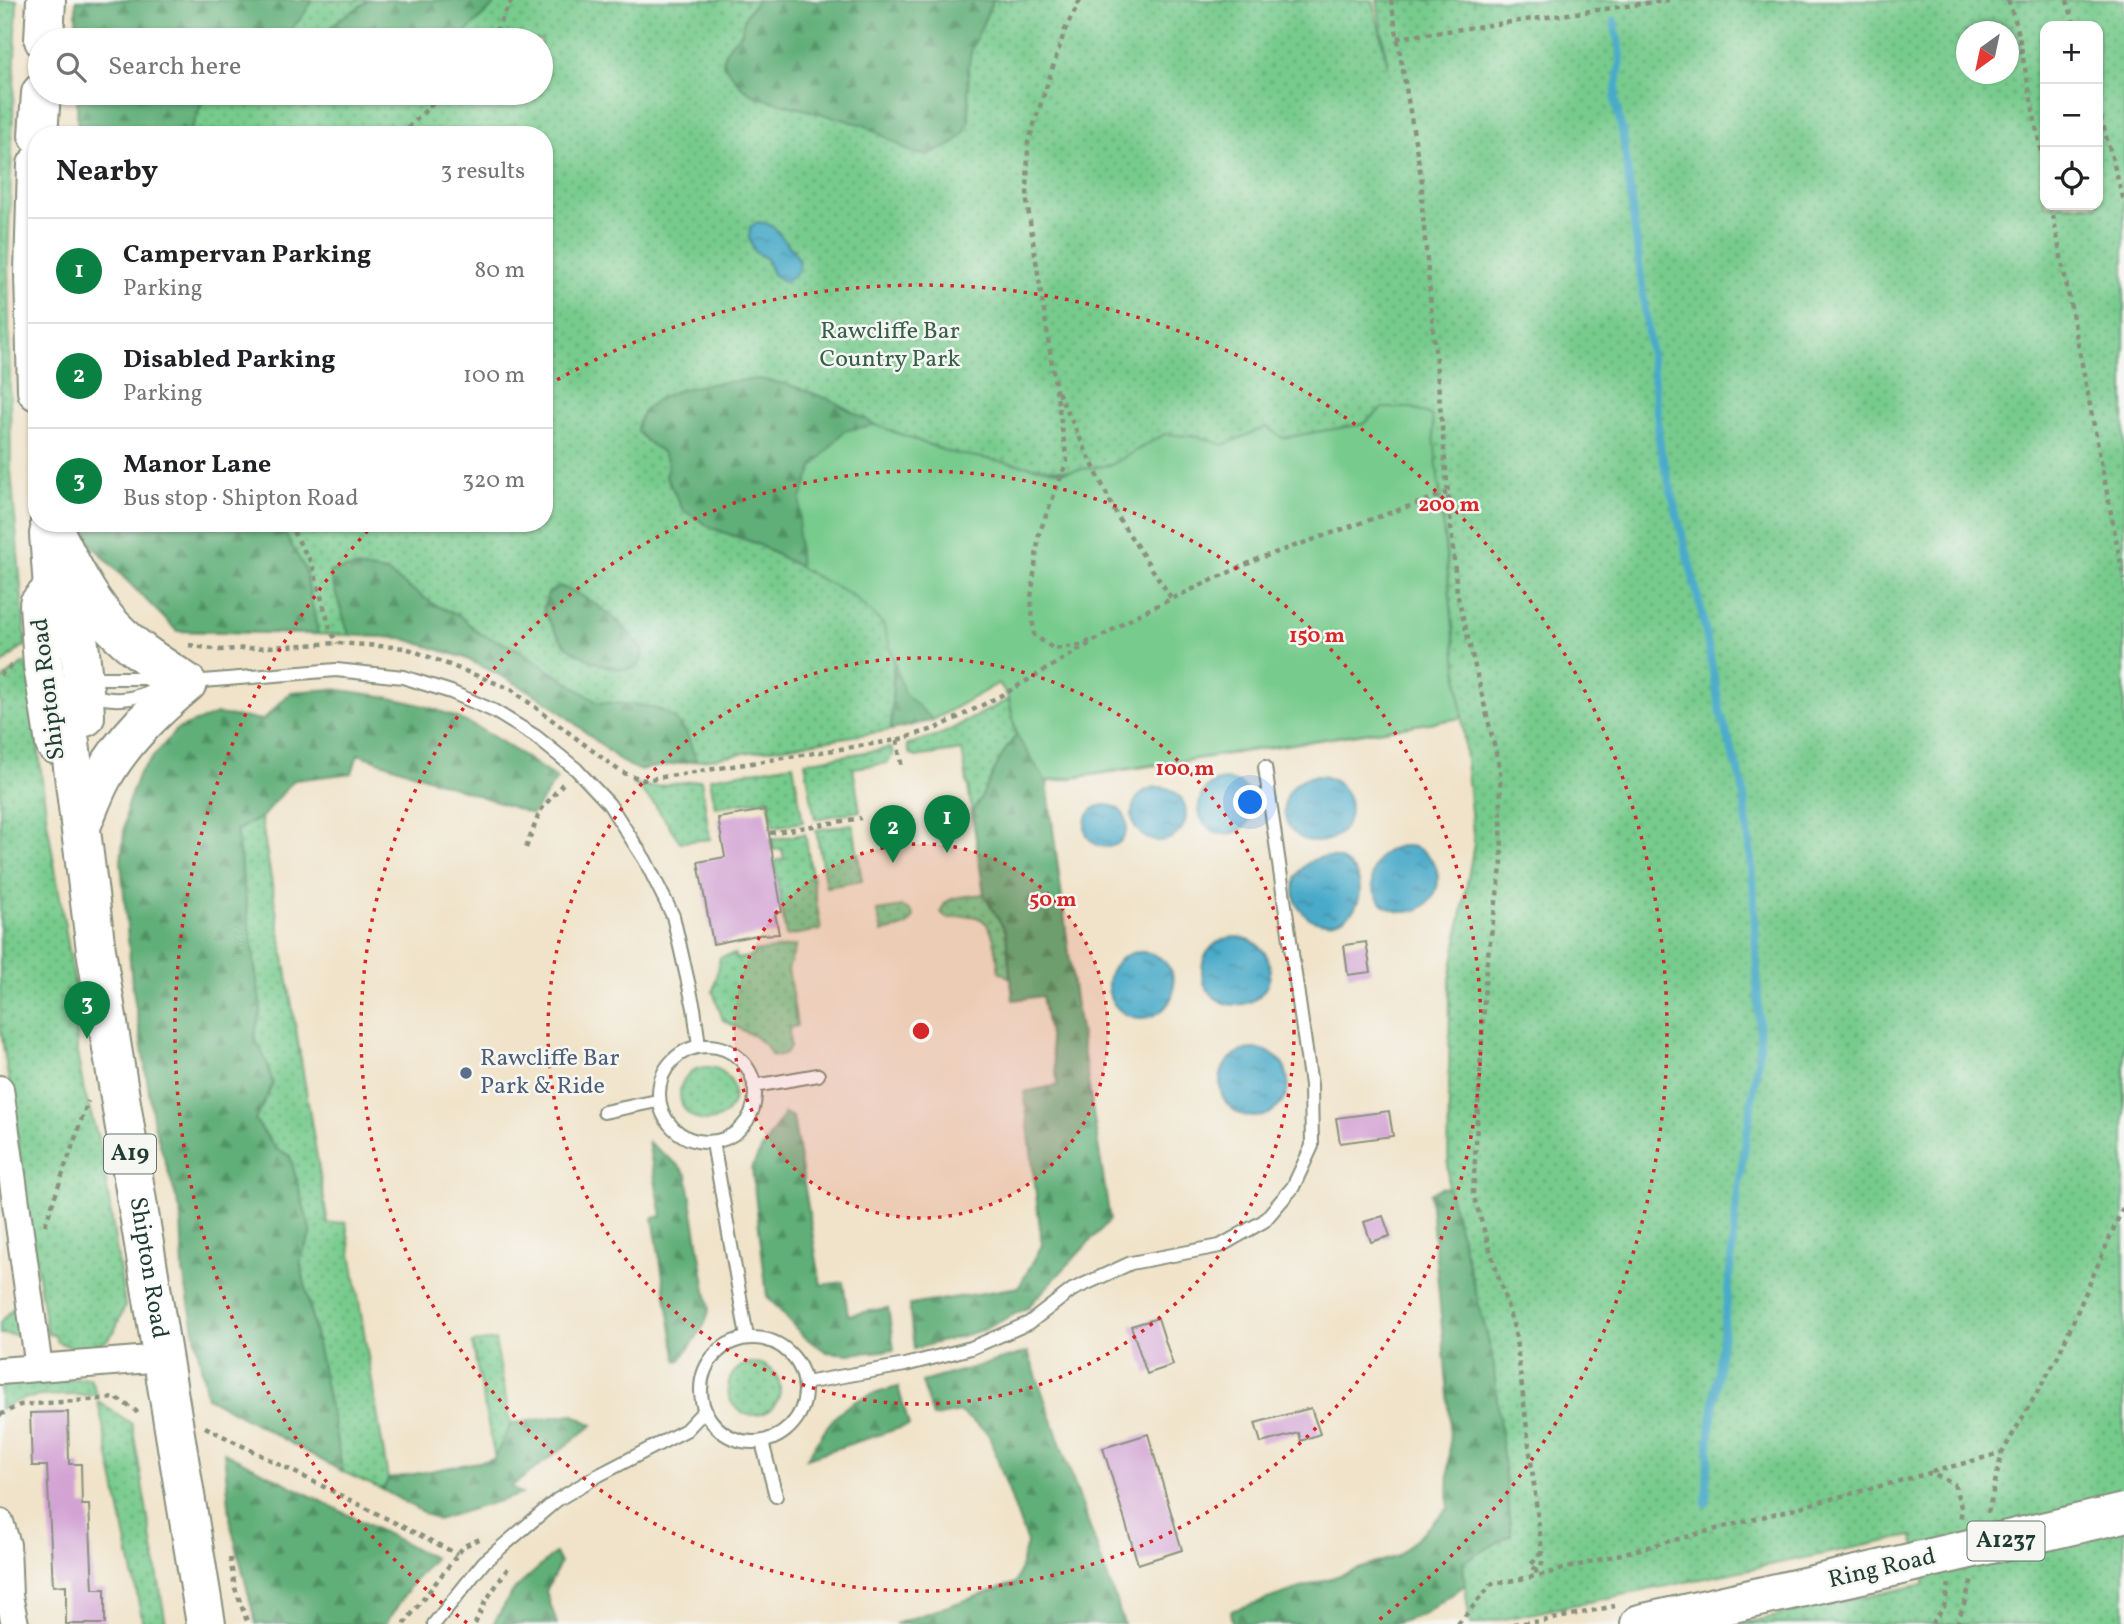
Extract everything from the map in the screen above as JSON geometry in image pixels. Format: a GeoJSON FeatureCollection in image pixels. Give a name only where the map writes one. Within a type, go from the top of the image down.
{"type":"FeatureCollection","features":[{"type":"Feature","properties":{"kind":"main road"},"geometry":{"type":"LineString","coordinates":[[45,28],[46,0]]}},
{"type":"Feature","properties":{"kind":"main road"},"geometry":{"type":"LineString","coordinates":[[39,126],[40,105]]}},
{"type":"Feature","properties":{"kind":"main road","name":"Shipton Road"},"geometry":{"type":"LineString","coordinates":[[50,532],[53,588],[69,603],[84,691],[87,774],[75,788]]}},
{"type":"Feature","properties":{"kind":"main road"},"geometry":{"type":"LineString","coordinates":[[54,532],[88,595],[106,620],[151,660],[173,684],[161,705],[125,744],[103,777],[81,826]]}},
{"type":"Feature","properties":{"kind":"main road","name":"Shipton Road"},"geometry":{"type":"LineString","coordinates":[[53,588],[39,604],[43,665],[59,776],[75,788],[96,950],[206,1624]]}},
{"type":"Feature","properties":{"kind":"main road"},"geometry":{"type":"LineString","coordinates":[[43,665],[62,683],[84,691]]}},
{"type":"Feature","properties":{"kind":"main road","name":"Ring Road"},"geometry":{"type":"LineString","coordinates":[[1640,1624],[2124,1513]]}},
{"type":"Feature","properties":{"kind":"street"},"geometry":{"type":"LineString","coordinates":[[0,1089],[39,1368]]}},
{"type":"Feature","properties":{"kind":"street"},"geometry":{"type":"LineString","coordinates":[[0,1371],[163,1358]]}},
{"type":"Feature","properties":{"kind":"street"},"geometry":{"type":"LineString","coordinates":[[0,1522],[8,1545],[9,1596],[13,1623]]}},
{"type":"Feature","properties":{"kind":"lane"},"geometry":{"type":"LineString","coordinates":[[173,684],[145,678],[97,678],[84,691],[97,698],[129,699],[173,684],[336,670],[403,677],[451,692],[494,710],[535,736],[576,769],[609,804],[645,860],[673,916],[694,1008],[699,1046]]}},
{"type":"Feature","properties":{"kind":"lane"},"geometry":{"type":"LineString","coordinates":[[805,1383],[905,1365],[971,1348],[1029,1323],[1072,1290],[1132,1264],[1220,1246],[1264,1220],[1293,1187],[1312,1146],[1311,1085],[1265,767]]}},
{"type":"Feature","properties":{"kind":"lane"},"geometry":{"type":"LineString","coordinates":[[699,1046],[720,1047],[735,1054],[747,1066],[754,1086],[755,1102],[751,1115],[741,1129],[713,1143],[688,1139],[673,1128],[657,1101],[660,1080],[670,1062],[681,1052],[699,1046]]}},
{"type":"Feature","properties":{"kind":"lane"},"geometry":{"type":"LineString","coordinates":[[754,1086],[818,1075]]}},
{"type":"Feature","properties":{"kind":"lane"},"geometry":{"type":"LineString","coordinates":[[604,1112],[657,1101]]}},
{"type":"Feature","properties":{"kind":"lane"},"geometry":{"type":"LineString","coordinates":[[713,1143],[747,1337]]}},
{"type":"Feature","properties":{"kind":"lane"},"geometry":{"type":"LineString","coordinates":[[747,1337],[768,1340],[782,1346],[795,1358],[805,1383],[803,1407],[788,1429],[762,1442],[731,1437],[718,1428],[705,1410],[702,1382],[708,1365],[718,1351],[747,1337]]}},
{"type":"Feature","properties":{"kind":"lane"},"geometry":{"type":"LineString","coordinates":[[434,1624],[484,1562],[557,1500],[686,1430],[705,1410]]}},
{"type":"Feature","properties":{"kind":"lane"},"geometry":{"type":"LineString","coordinates":[[762,1442],[776,1496]]}},
{"type":"Feature","properties":{"kind":"path"},"geometry":{"type":"LineString","coordinates":[[497,28],[512,0]]}},
{"type":"Feature","properties":{"kind":"path"},"geometry":{"type":"LineString","coordinates":[[1080,0],[1065,30],[1028,143],[1027,202],[1067,461],[1039,534],[1031,598],[1034,635],[1055,649],[1080,645],[1141,613],[1260,558],[1447,493]]}},
{"type":"Feature","properties":{"kind":"path"},"geometry":{"type":"LineString","coordinates":[[1391,0],[1422,182],[1457,593],[1500,769],[1502,862],[1486,968],[1473,1194],[1515,1331],[1542,1551],[1530,1566],[1536,1573]]}},
{"type":"Feature","properties":{"kind":"path"},"geometry":{"type":"LineString","coordinates":[[1397,38],[1669,0]]}},
{"type":"Feature","properties":{"kind":"path"},"geometry":{"type":"LineString","coordinates":[[2008,0],[2017,26],[2040,147]]}},
{"type":"Feature","properties":{"kind":"path"},"geometry":{"type":"LineString","coordinates":[[2067,0],[2073,21]]}},
{"type":"Feature","properties":{"kind":"path"},"geometry":{"type":"LineString","coordinates":[[410,126],[431,105]]}},
{"type":"Feature","properties":{"kind":"path"},"geometry":{"type":"LineString","coordinates":[[2103,125],[2124,201]]}},
{"type":"Feature","properties":{"kind":"path"},"geometry":{"type":"LineString","coordinates":[[2052,210],[2124,579]]}},
{"type":"Feature","properties":{"kind":"path"},"geometry":{"type":"LineString","coordinates":[[1055,386],[1117,516],[1172,599]]}},
{"type":"Feature","properties":{"kind":"path"},"geometry":{"type":"LineString","coordinates":[[293,532],[312,564],[331,632],[338,643]]}},
{"type":"Feature","properties":{"kind":"path"},"geometry":{"type":"LineString","coordinates":[[526,848],[540,811],[595,750],[621,772],[644,780],[897,740],[937,728],[1006,693],[1141,613]]}},
{"type":"Feature","properties":{"kind":"path"},"geometry":{"type":"LineString","coordinates":[[897,740],[902,769]]}},
{"type":"Feature","properties":{"kind":"path"},"geometry":{"type":"LineString","coordinates":[[770,833],[861,818]]}},
{"type":"Feature","properties":{"kind":"path"},"geometry":{"type":"LineString","coordinates":[[45,1226],[89,1098]]}},
{"type":"Feature","properties":{"kind":"path"},"geometry":{"type":"LineString","coordinates":[[1458,1624],[1492,1584],[2002,1453],[2058,1356],[2124,1205]]}},
{"type":"Feature","properties":{"kind":"path"},"geometry":{"type":"LineString","coordinates":[[0,1415],[20,1405],[105,1398],[116,1398],[136,1411]]}},
{"type":"Feature","properties":{"kind":"path"},"geometry":{"type":"LineString","coordinates":[[205,1427],[457,1554]]}},
{"type":"Feature","properties":{"kind":"path"},"geometry":{"type":"LineString","coordinates":[[1930,1473],[1954,1484],[1962,1510],[1960,1524]]}},
{"type":"Feature","properties":{"kind":"path"},"geometry":{"type":"LineString","coordinates":[[404,1624],[464,1546]]}},
{"type":"Feature","properties":{"kind":"path"},"geometry":{"type":"LineString","coordinates":[[475,1624],[485,1602],[501,1578]]}},
{"type":"Feature","properties":{"kind":"path"},"geometry":{"type":"LineString","coordinates":[[1932,1624],[1944,1607],[1949,1579]]}},
{"type":"Feature","properties":{"kind":"path"},"geometry":{"type":"LineString","coordinates":[[1513,1624],[1588,1612]]}},
{"type":"Feature","properties":{"kind":"green space"},"geometry":{"type":"Polygon","coordinates":[[[0,0],[17,0],[8,262],[11,471],[26,646],[0,666],[0,0]]]}},
{"type":"Feature","properties":{"kind":"green space","name":"Rawcliffe Bar Country Park"},"geometry":{"type":"Polygon","coordinates":[[[76,0],[1373,0],[1388,68],[1377,0],[2124,0],[2124,1624],[1740,1624],[1925,1584],[1912,1536],[1470,1624],[1462,1562],[1493,1359],[1448,1187],[1450,979],[1474,844],[1440,489],[1149,597],[933,720],[891,730],[638,770],[622,762],[550,703],[506,678],[463,657],[402,638],[177,631],[86,539],[86,532],[553,532],[553,126],[78,126],[77,105],[553,105],[553,28],[77,28],[76,0]]]}},
{"type":"Feature","properties":{"kind":"green space"},"geometry":{"type":"Polygon","coordinates":[[[76,0],[313,0],[292,28],[77,28],[76,0]]]}},
{"type":"Feature","properties":{"kind":"green space"},"geometry":{"type":"Polygon","coordinates":[[[368,0],[499,0],[470,28],[332,28],[368,0]]]}},
{"type":"Feature","properties":{"kind":"green space"},"geometry":{"type":"Polygon","coordinates":[[[758,0],[993,0],[972,48],[968,67],[969,122],[964,133],[952,145],[927,155],[915,154],[864,125],[757,97],[742,87],[723,64],[727,50],[742,32],[745,18],[758,0]]]}},
{"type":"Feature","properties":{"kind":"green space"},"geometry":{"type":"Polygon","coordinates":[[[77,105],[201,105],[193,126],[78,126],[77,105]]]}},
{"type":"Feature","properties":{"kind":"green space"},"geometry":{"type":"Polygon","coordinates":[[[760,379],[790,385],[831,400],[876,425],[948,452],[1007,464],[1070,471],[1111,465],[1165,434],[1199,437],[1223,445],[1267,427],[1282,438],[1363,424],[1383,408],[1412,408],[1432,416],[1149,597],[933,720],[891,730],[894,649],[883,624],[852,595],[755,543],[714,529],[683,510],[666,476],[668,462],[662,452],[637,431],[641,415],[652,403],[667,395],[706,384],[760,379]]]}},
{"type":"Feature","properties":{"kind":"green space"},"geometry":{"type":"Polygon","coordinates":[[[1383,408],[1412,408],[1432,416],[1462,718],[1046,781],[1017,736],[1009,699],[999,683],[933,720],[904,693],[883,624],[852,595],[800,568],[798,533],[801,499],[813,467],[844,431],[875,425],[948,452],[1063,472],[1111,465],[1165,434],[1199,437],[1223,445],[1267,427],[1282,438],[1363,424],[1383,408]]]}},
{"type":"Feature","properties":{"kind":"green space"},"geometry":{"type":"Polygon","coordinates":[[[1441,504],[1462,718],[1047,782],[1074,992],[1110,1220],[1027,1308],[983,1330],[914,1349],[909,1305],[1019,1287],[1042,1245],[1024,1092],[1058,1085],[1042,996],[1013,1000],[1006,932],[984,894],[972,812],[1003,754],[1016,736],[1009,699],[1441,504]]]}},
{"type":"Feature","properties":{"kind":"green space"},"geometry":{"type":"Polygon","coordinates":[[[86,532],[284,532],[305,569],[318,634],[177,631],[86,539],[86,532]]]}},
{"type":"Feature","properties":{"kind":"green space"},"geometry":{"type":"Polygon","coordinates":[[[356,567],[386,572],[435,605],[459,615],[479,633],[519,650],[597,702],[640,705],[661,710],[674,718],[686,732],[696,760],[638,770],[622,762],[550,703],[463,657],[402,638],[349,635],[329,572],[356,567]]]}},
{"type":"Feature","properties":{"kind":"green space"},"geometry":{"type":"Polygon","coordinates":[[[559,586],[605,611],[642,649],[642,660],[628,669],[617,669],[582,656],[567,646],[553,628],[543,608],[548,594],[559,586]]]}},
{"type":"Feature","properties":{"kind":"green space"},"geometry":{"type":"Polygon","coordinates":[[[24,663],[28,663],[47,821],[77,997],[77,1053],[84,1091],[101,1148],[125,1306],[114,1332],[106,1341],[84,1349],[58,1342],[54,1335],[47,1334],[0,1024],[0,681],[24,663]]]}},
{"type":"Feature","properties":{"kind":"green space"},"geometry":{"type":"Polygon","coordinates":[[[333,689],[404,701],[460,719],[489,734],[557,779],[532,814],[358,754],[352,773],[294,780],[261,818],[236,830],[261,1010],[254,1037],[266,1060],[273,1084],[255,1120],[276,1149],[290,1156],[311,1233],[300,1260],[343,1472],[207,1397],[183,1272],[181,1213],[154,1125],[132,983],[121,861],[127,805],[139,773],[177,729],[217,714],[263,720],[291,692],[333,689]]]}},
{"type":"Feature","properties":{"kind":"green space"},"geometry":{"type":"Polygon","coordinates":[[[1009,699],[1017,736],[972,812],[962,750],[916,757],[909,753],[907,745],[944,733],[1009,699]]]}},
{"type":"Feature","properties":{"kind":"green space"},"geometry":{"type":"Polygon","coordinates":[[[891,748],[893,755],[887,763],[853,768],[860,811],[815,819],[805,762],[891,748]]]}},
{"type":"Feature","properties":{"kind":"green space"},"geometry":{"type":"Polygon","coordinates":[[[793,764],[803,822],[774,827],[768,799],[715,807],[710,778],[793,764]]]}},
{"type":"Feature","properties":{"kind":"green space"},"geometry":{"type":"Polygon","coordinates":[[[701,780],[710,839],[680,842],[655,805],[634,784],[651,787],[701,780]]]}},
{"type":"Feature","properties":{"kind":"green space"},"geometry":{"type":"Polygon","coordinates":[[[261,818],[328,1224],[346,1222],[388,1479],[383,1490],[343,1472],[300,1260],[311,1233],[276,1149],[255,1120],[266,1060],[253,1037],[261,1010],[236,830],[261,818]]]}},
{"type":"Feature","properties":{"kind":"green space"},"geometry":{"type":"Polygon","coordinates":[[[853,824],[862,881],[826,887],[816,830],[853,824]]]}},
{"type":"Feature","properties":{"kind":"green space"},"geometry":{"type":"Polygon","coordinates":[[[805,834],[821,930],[786,936],[774,861],[784,859],[782,849],[772,850],[770,840],[805,834]]]}},
{"type":"Feature","properties":{"kind":"green space"},"geometry":{"type":"Polygon","coordinates":[[[984,894],[1006,932],[1010,978],[999,971],[993,936],[985,922],[969,916],[946,918],[941,912],[943,906],[952,899],[984,894]]]}},
{"type":"Feature","properties":{"kind":"green space"},"geometry":{"type":"Polygon","coordinates":[[[903,907],[914,916],[912,921],[901,928],[882,932],[877,911],[903,907]]]}},
{"type":"Feature","properties":{"kind":"green space"},"geometry":{"type":"Polygon","coordinates":[[[796,946],[788,969],[797,1026],[789,1028],[790,1048],[780,1056],[772,1056],[767,1047],[754,1036],[723,1020],[713,992],[720,957],[735,954],[736,959],[753,956],[753,952],[796,946]]]}},
{"type":"Feature","properties":{"kind":"green space"},"geometry":{"type":"Polygon","coordinates":[[[707,1067],[726,1075],[734,1094],[726,1113],[707,1121],[688,1113],[680,1094],[688,1075],[707,1067]]]}},
{"type":"Feature","properties":{"kind":"green space"},"geometry":{"type":"Polygon","coordinates":[[[784,1113],[793,1117],[821,1285],[843,1282],[848,1315],[888,1308],[894,1350],[848,1354],[827,1352],[803,1336],[767,1296],[752,1168],[784,1113]]]}},
{"type":"Feature","properties":{"kind":"green space"},"geometry":{"type":"Polygon","coordinates":[[[648,1142],[687,1175],[709,1309],[701,1330],[681,1360],[677,1361],[653,1218],[662,1216],[648,1142]]]}},
{"type":"Feature","properties":{"kind":"green space"},"geometry":{"type":"Polygon","coordinates":[[[1448,1187],[1493,1359],[1511,1535],[1463,1562],[1465,1585],[1424,1614],[1394,1624],[1233,1624],[1231,1611],[1398,1556],[1448,1508],[1450,1418],[1430,1194],[1448,1187]]]}},
{"type":"Feature","properties":{"kind":"green space"},"geometry":{"type":"Polygon","coordinates":[[[15,1306],[17,1335],[0,1334],[0,1323],[15,1306]]]}},
{"type":"Feature","properties":{"kind":"green space"},"geometry":{"type":"Polygon","coordinates":[[[495,1340],[511,1424],[495,1459],[472,1343],[495,1340]]]}},
{"type":"Feature","properties":{"kind":"green space"},"geometry":{"type":"Polygon","coordinates":[[[1028,1352],[1124,1624],[895,1624],[1016,1583],[1027,1543],[988,1433],[960,1412],[933,1417],[922,1382],[1028,1352]]]}},
{"type":"Feature","properties":{"kind":"green space"},"geometry":{"type":"Polygon","coordinates":[[[754,1363],[773,1370],[780,1389],[773,1408],[754,1415],[735,1408],[728,1389],[735,1370],[754,1363]]]}},
{"type":"Feature","properties":{"kind":"green space"},"geometry":{"type":"Polygon","coordinates":[[[90,1378],[97,1395],[35,1397],[11,1403],[0,1409],[0,1387],[4,1384],[90,1378]]]}},
{"type":"Feature","properties":{"kind":"green space"},"geometry":{"type":"Polygon","coordinates":[[[898,1387],[909,1425],[807,1458],[834,1418],[843,1410],[865,1397],[898,1387]]]}},
{"type":"Feature","properties":{"kind":"green space"},"geometry":{"type":"Polygon","coordinates":[[[98,1401],[132,1424],[166,1624],[143,1624],[98,1401]]]}},
{"type":"Feature","properties":{"kind":"green space"},"geometry":{"type":"Polygon","coordinates":[[[572,1414],[593,1425],[511,1487],[522,1494],[437,1520],[383,1490],[388,1479],[494,1459],[511,1424],[572,1414]]]}},
{"type":"Feature","properties":{"kind":"green space"},"geometry":{"type":"Polygon","coordinates":[[[224,1452],[434,1558],[412,1583],[386,1624],[256,1624],[231,1525],[224,1452]]]}},
{"type":"Feature","properties":{"kind":"green space"},"geometry":{"type":"Polygon","coordinates":[[[555,1553],[560,1563],[546,1591],[557,1624],[493,1624],[513,1591],[555,1553]]]}},
{"type":"Feature","properties":{"kind":"water"},"geometry":{"type":"Polygon","coordinates":[[[758,222],[774,228],[797,257],[797,272],[785,282],[773,274],[766,258],[755,252],[749,238],[750,227],[758,222]]]}},
{"type":"Feature","properties":{"kind":"water"},"geometry":{"type":"Polygon","coordinates":[[[1317,776],[1330,779],[1340,786],[1347,796],[1350,809],[1347,822],[1340,832],[1330,839],[1317,842],[1304,839],[1294,832],[1287,822],[1284,809],[1287,796],[1294,786],[1304,779],[1317,776]]]}},
{"type":"Feature","properties":{"kind":"water"},"geometry":{"type":"Polygon","coordinates":[[[1226,780],[1245,788],[1253,807],[1245,826],[1226,834],[1207,826],[1199,807],[1207,788],[1226,780]]]}},
{"type":"Feature","properties":{"kind":"water"},"geometry":{"type":"Polygon","coordinates":[[[1159,787],[1178,795],[1186,814],[1178,833],[1159,841],[1140,833],[1132,814],[1140,795],[1159,787]]]}},
{"type":"Feature","properties":{"kind":"water"},"geometry":{"type":"Polygon","coordinates":[[[1106,805],[1121,811],[1127,826],[1121,841],[1106,847],[1091,841],[1085,826],[1091,811],[1106,805]]]}},
{"type":"Feature","properties":{"kind":"water"},"geometry":{"type":"Polygon","coordinates":[[[1411,846],[1429,855],[1436,866],[1436,892],[1429,903],[1418,910],[1399,912],[1381,903],[1374,892],[1372,873],[1381,855],[1392,848],[1411,846]]]}},
{"type":"Feature","properties":{"kind":"water"},"geometry":{"type":"Polygon","coordinates":[[[1327,857],[1340,860],[1350,867],[1357,877],[1360,890],[1357,903],[1350,913],[1340,920],[1327,923],[1314,920],[1304,913],[1297,903],[1294,890],[1297,877],[1304,867],[1314,860],[1327,857]]]}},
{"type":"Feature","properties":{"kind":"water"},"geometry":{"type":"Polygon","coordinates":[[[1236,937],[1249,940],[1260,947],[1267,958],[1270,971],[1267,984],[1260,995],[1249,1002],[1236,1005],[1223,1002],[1212,995],[1205,984],[1202,971],[1205,958],[1212,947],[1223,940],[1236,937]]]}},
{"type":"Feature","properties":{"kind":"water"},"geometry":{"type":"Polygon","coordinates":[[[1134,952],[1148,952],[1160,957],[1169,966],[1174,985],[1172,998],[1165,1009],[1148,1018],[1134,1018],[1122,1013],[1113,1004],[1108,992],[1108,978],[1113,966],[1122,957],[1134,952]]]}},
{"type":"Feature","properties":{"kind":"water"},"geometry":{"type":"Polygon","coordinates":[[[1254,1049],[1267,1052],[1278,1059],[1285,1070],[1288,1083],[1285,1096],[1278,1107],[1267,1114],[1254,1117],[1241,1114],[1230,1107],[1223,1096],[1220,1083],[1223,1070],[1230,1059],[1241,1052],[1254,1049]]]}},
{"type":"Feature","properties":{"kind":"building"},"geometry":{"type":"Polygon","coordinates":[[[765,810],[782,912],[775,913],[779,934],[757,935],[713,944],[698,862],[725,857],[718,818],[765,810]]]}},
{"type":"Feature","properties":{"kind":"building"},"geometry":{"type":"Polygon","coordinates":[[[1366,942],[1371,972],[1348,975],[1344,945],[1366,942]]]}},
{"type":"Feature","properties":{"kind":"building"},"geometry":{"type":"Polygon","coordinates":[[[1389,1111],[1393,1136],[1340,1143],[1336,1118],[1389,1111]]]}},
{"type":"Feature","properties":{"kind":"building"},"geometry":{"type":"Polygon","coordinates":[[[1383,1216],[1390,1236],[1371,1242],[1364,1222],[1383,1216]]]}},
{"type":"Feature","properties":{"kind":"building"},"geometry":{"type":"Polygon","coordinates":[[[1158,1318],[1173,1365],[1147,1374],[1131,1326],[1158,1318]]]}},
{"type":"Feature","properties":{"kind":"building"},"geometry":{"type":"Polygon","coordinates":[[[1311,1408],[1320,1434],[1301,1441],[1299,1433],[1261,1443],[1255,1423],[1311,1408]]]}},
{"type":"Feature","properties":{"kind":"building"},"geometry":{"type":"Polygon","coordinates":[[[68,1412],[69,1464],[81,1464],[82,1505],[89,1505],[93,1589],[105,1589],[105,1624],[66,1624],[66,1585],[53,1586],[47,1466],[32,1466],[30,1413],[68,1412]]]}},
{"type":"Feature","properties":{"kind":"building"},"geometry":{"type":"Polygon","coordinates":[[[1148,1434],[1182,1550],[1138,1564],[1103,1448],[1148,1434]]]}},
{"type":"Feature","properties":{"kind":"waterway"},"geometry":{"type":"LineString","coordinates":[[1614,21],[1621,56],[1615,99],[1623,136],[1660,447],[1702,613],[1721,715],[1743,787],[1753,876],[1760,1047],[1738,1192],[1710,1432],[1706,1503]]}},
{"type":"Feature","properties":{"kind":"place","name":"Campervan Parking"},"geometry":{"type":"Point","coordinates":[947,853]}},
{"type":"Feature","properties":{"kind":"place","name":"Disabled Parking"},"geometry":{"type":"Point","coordinates":[893,863]}},
{"type":"Feature","properties":{"kind":"place","name":"Manor Lane"},"geometry":{"type":"Point","coordinates":[87,1039]}},
{"type":"Feature","properties":{"kind":"place","name":"Rawcliffe Bar Park & Ride"},"geometry":{"type":"Point","coordinates":[466,1073]}}]}
